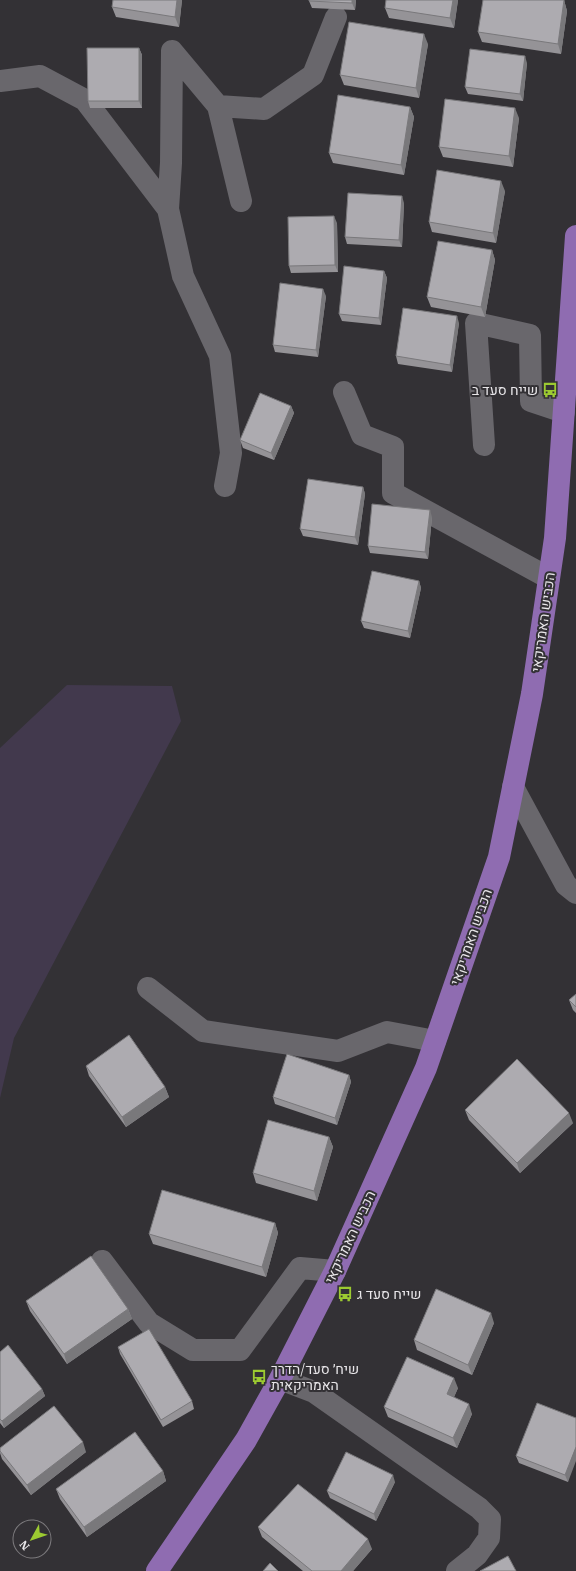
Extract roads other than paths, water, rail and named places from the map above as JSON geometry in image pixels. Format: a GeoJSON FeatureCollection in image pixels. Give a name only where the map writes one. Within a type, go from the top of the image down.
{"type":"FeatureCollection","features":[{"type":"Feature","properties":{"kind":"main road","name":"הכביש האמריקאי"},"geometry":{"type":"LineString","coordinates":[[157,1571],[246,1440],[280,1379],[335,1271],[426,1068],[499,857],[532,694],[555,538],[564,412],[573,327],[576,236]]}},
{"type":"Feature","properties":{"kind":"street"},"geometry":{"type":"LineString","coordinates":[[218,106],[264,109],[313,76],[336,17]]}},
{"type":"Feature","properties":{"kind":"street"},"geometry":{"type":"LineString","coordinates":[[225,486],[231,453],[220,356],[183,276],[168,209],[171,163],[172,51],[218,106],[241,201]]}},
{"type":"Feature","properties":{"kind":"street"},"geometry":{"type":"LineString","coordinates":[[0,82],[40,76],[85,100],[168,209]]}},
{"type":"Feature","properties":{"kind":"street"},"geometry":{"type":"LineString","coordinates":[[484,445],[476,323],[530,335],[530,401],[564,412]]}},
{"type":"Feature","properties":{"kind":"street"},"geometry":{"type":"LineString","coordinates":[[344,392],[362,435],[393,447],[393,493],[549,578]]}},
{"type":"Feature","properties":{"kind":"street"},"geometry":{"type":"LineString","coordinates":[[513,787],[566,885],[576,893]]}},
{"type":"Feature","properties":{"kind":"street"},"geometry":{"type":"LineString","coordinates":[[148,988],[203,1032],[338,1051],[387,1032],[435,1042]]}},
{"type":"Feature","properties":{"kind":"street"},"geometry":{"type":"LineString","coordinates":[[102,1261],[149,1323],[193,1350],[240,1350],[300,1268],[335,1271]]}},
{"type":"Feature","properties":{"kind":"street"},"geometry":{"type":"LineString","coordinates":[[280,1379],[314,1392],[479,1508],[490,1519],[489,1538],[477,1555],[457,1571]]}},
{"type":"Feature","properties":{"kind":"place","name":"שייח סעד ב"},"geometry":{"type":"Point","coordinates":[550,390]}},
{"type":"Feature","properties":{"kind":"place","name":"שייח סעד ג"},"geometry":{"type":"Point","coordinates":[345,1294]}},
{"type":"Feature","properties":{"kind":"place","name":"שיח׳ סעד/הדרך האמריקאית"},"geometry":{"type":"Point","coordinates":[259,1377]}}]}
